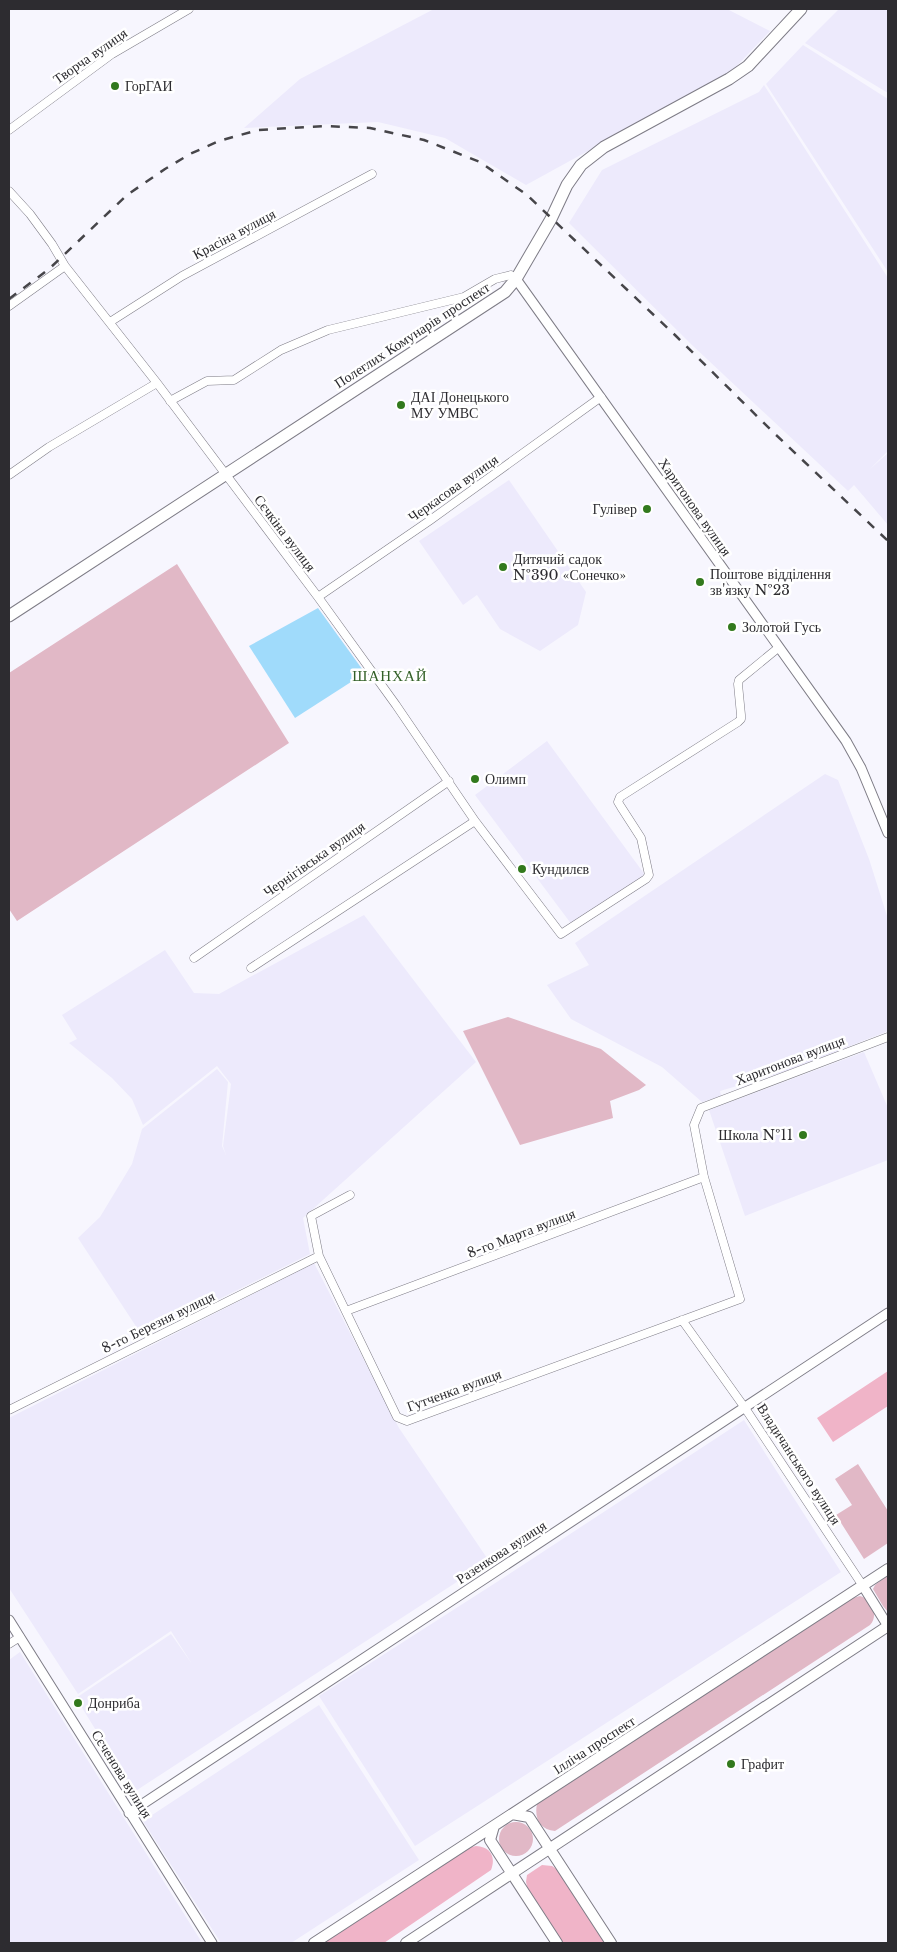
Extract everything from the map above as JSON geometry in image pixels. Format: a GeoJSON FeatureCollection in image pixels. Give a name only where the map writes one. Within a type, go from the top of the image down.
{"type":"FeatureCollection","features":[{"type":"Feature","properties":{"kind":"main road","name":"Полеглих Комунарів проспект"},"geometry":{"type":"LineString","coordinates":[[9,616],[505,292],[516,279],[551,219],[567,186],[581,165],[604,147],[728,79],[748,66],[801,9]]}},
{"type":"Feature","properties":{"kind":"main road","name":"Ілліча проспект"},"geometry":{"type":"LineString","coordinates":[[314,1943],[888,1569]]}},
{"type":"Feature","properties":{"kind":"main road"},"geometry":{"type":"LineString","coordinates":[[406,1943],[888,1626]]}},
{"type":"Feature","properties":{"kind":"main road"},"geometry":{"type":"LineString","coordinates":[[512,1814],[529,1816],[611,1943]]}},
{"type":"Feature","properties":{"kind":"main road"},"geometry":{"type":"LineString","coordinates":[[494,1826],[490,1840],[557,1943]]}},
{"type":"Feature","properties":{"kind":"street","name":"Творча вулиця"},"geometry":{"type":"LineString","coordinates":[[9,130],[112,54],[189,9]]}},
{"type":"Feature","properties":{"kind":"street","name":"Красіна вулиця"},"geometry":{"type":"LineString","coordinates":[[110,322],[182,276],[372,174]]}},
{"type":"Feature","properties":{"kind":"street","name":"Сєчкіна вулиця"},"geometry":{"type":"LineString","coordinates":[[9,191],[30,214],[65,266],[157,383],[318,597],[449,781],[475,821],[561,934],[646,879],[649,875],[640,838],[618,802],[620,798],[738,722],[741,715],[738,684],[740,680],[778,648]]}},
{"type":"Feature","properties":{"kind":"street"},"geometry":{"type":"LineString","coordinates":[[9,306],[65,266]]}},
{"type":"Feature","properties":{"kind":"street"},"geometry":{"type":"LineString","coordinates":[[170,401],[206,381],[234,380],[281,350],[328,330],[464,297],[495,278],[511,275],[516,279]]}},
{"type":"Feature","properties":{"kind":"street","name":"Харитонова вулиця"},"geometry":{"type":"LineString","coordinates":[[516,279],[846,741],[861,768],[888,833]]}},
{"type":"Feature","properties":{"kind":"street"},"geometry":{"type":"LineString","coordinates":[[9,475],[48,447],[157,383]]}},
{"type":"Feature","properties":{"kind":"street","name":"Черкасова вулиця"},"geometry":{"type":"LineString","coordinates":[[318,597],[601,397]]}},
{"type":"Feature","properties":{"kind":"street","name":"Чернігівська вулиця"},"geometry":{"type":"LineString","coordinates":[[194,958],[449,781]]}},
{"type":"Feature","properties":{"kind":"street"},"geometry":{"type":"LineString","coordinates":[[251,968],[475,821]]}},
{"type":"Feature","properties":{"kind":"street","name":"Харитонова вулиця"},"geometry":{"type":"LineString","coordinates":[[704,1177],[694,1125],[701,1108],[888,1037]]}},
{"type":"Feature","properties":{"kind":"street","name":"Гутченка вулиця"},"geometry":{"type":"LineString","coordinates":[[350,1195],[311,1216],[319,1256],[397,1417],[407,1421],[740,1299],[704,1177]]}},
{"type":"Feature","properties":{"kind":"street","name":"8-го Марта вулиця"},"geometry":{"type":"LineString","coordinates":[[346,1311],[704,1177]]}},
{"type":"Feature","properties":{"kind":"street","name":"8-го Березня вулиця"},"geometry":{"type":"LineString","coordinates":[[9,1410],[319,1256]]}},
{"type":"Feature","properties":{"kind":"street","name":"Разенкова вулиця"},"geometry":{"type":"LineString","coordinates":[[129,1813],[888,1313]]}},
{"type":"Feature","properties":{"kind":"street","name":"Владичанського вулиця"},"geometry":{"type":"LineString","coordinates":[[682,1320],[745,1408],[888,1626]]}},
{"type":"Feature","properties":{"kind":"street","name":"Сєченова вулиця"},"geometry":{"type":"LineString","coordinates":[[9,1620],[212,1943]]}},
{"type":"Feature","properties":{"kind":"street"},"geometry":{"type":"LineString","coordinates":[[9,1644],[20,1637]]}},
{"type":"Feature","properties":{"kind":"shaded area"},"geometry":{"type":"Polygon","coordinates":[[[434,9],[727,9],[770,31],[730,73],[526,185],[445,138],[378,122],[244,128],[300,79],[434,9]]]}},
{"type":"Feature","properties":{"kind":"shaded area"},"geometry":{"type":"Polygon","coordinates":[[[839,9],[888,9],[888,93],[805,43],[839,9]]]}},
{"type":"Feature","properties":{"kind":"shaded area"},"geometry":{"type":"Polygon","coordinates":[[[803,45],[888,99],[888,272],[766,84],[803,45]]]}},
{"type":"Feature","properties":{"kind":"shaded area"},"geometry":{"type":"Polygon","coordinates":[[[764,85],[888,278],[888,451],[870,469],[888,453],[888,525],[854,485],[848,491],[692,345],[569,223],[602,170],[759,92],[764,85]]]}},
{"type":"Feature","properties":{"kind":"shaded area","name":"Дитячий садок №390 «Сонечко»"},"geometry":{"type":"Polygon","coordinates":[[[509,480],[586,592],[578,625],[540,651],[500,629],[477,595],[463,605],[419,541],[509,480]]]}},
{"type":"Feature","properties":{"kind":"shaded area"},"geometry":{"type":"Polygon","coordinates":[[[177,564],[289,743],[17,921],[9,909],[9,673],[177,564]]]}},
{"type":"Feature","properties":{"kind":"shaded area"},"geometry":{"type":"Polygon","coordinates":[[[547,741],[648,879],[575,929],[475,795],[547,741]]]}},
{"type":"Feature","properties":{"kind":"shaded area"},"geometry":{"type":"Polygon","coordinates":[[[825,774],[838,780],[869,859],[888,919],[888,1031],[784,1072],[720,1091],[721,1096],[702,1102],[662,1067],[571,1019],[547,985],[589,965],[575,943],[825,774]]]}},
{"type":"Feature","properties":{"kind":"shaded area"},"geometry":{"type":"Polygon","coordinates":[[[364,915],[476,1062],[303,1218],[310,1254],[143,1337],[78,1238],[100,1217],[132,1164],[142,1129],[217,1069],[228,1082],[222,1146],[226,1155],[223,1146],[231,1084],[217,1066],[143,1125],[132,1099],[112,1078],[69,1043],[77,1039],[62,1015],[165,950],[194,993],[219,994],[364,915]]]}},
{"type":"Feature","properties":{"kind":"shaded area"},"geometry":{"type":"Polygon","coordinates":[[[508,1017],[601,1049],[646,1085],[639,1090],[610,1101],[613,1118],[520,1145],[463,1031],[508,1017]]]}},
{"type":"Feature","properties":{"kind":"shaded area","name":"Школа №11"},"geometry":{"type":"Polygon","coordinates":[[[864,1052],[888,1108],[888,1160],[745,1216],[709,1110],[864,1052]]]}},
{"type":"Feature","properties":{"kind":"shaded area"},"geometry":{"type":"Polygon","coordinates":[[[314,1263],[399,1428],[489,1561],[134,1792],[76,1698],[171,1634],[192,1664],[171,1631],[78,1694],[9,1588],[9,1418],[314,1263]]]}},
{"type":"Feature","properties":{"kind":"shaded area"},"geometry":{"type":"Polygon","coordinates":[[[888,1371],[888,1406],[833,1442],[817,1418],[888,1371]]]}},
{"type":"Feature","properties":{"kind":"shaded area"},"geometry":{"type":"Polygon","coordinates":[[[744,1420],[841,1572],[415,1846],[319,1696],[744,1420]]]}},
{"type":"Feature","properties":{"kind":"shaded area"},"geometry":{"type":"Polygon","coordinates":[[[858,1464],[888,1511],[888,1543],[864,1559],[836,1515],[852,1505],[835,1479],[858,1464]]]}},
{"type":"Feature","properties":{"kind":"shaded area"},"geometry":{"type":"Polygon","coordinates":[[[888,1575],[888,1612],[873,1589],[875,1585],[888,1575]]]}},
{"type":"Feature","properties":{"kind":"shaded area"},"geometry":{"type":"Polygon","coordinates":[[[860,1596],[868,1601],[873,1608],[874,1617],[870,1625],[555,1831],[545,1828],[539,1822],[536,1814],[537,1804],[853,1598],[860,1596]]]}},
{"type":"Feature","properties":{"kind":"shaded area"},"geometry":{"type":"Polygon","coordinates":[[[20,1652],[201,1941],[197,1943],[9,1943],[9,1660],[20,1652]]]}},
{"type":"Feature","properties":{"kind":"shaded area"},"geometry":{"type":"Polygon","coordinates":[[[319,1705],[419,1860],[291,1943],[221,1943],[143,1821],[319,1705]]]}},
{"type":"Feature","properties":{"kind":"shaded area"},"geometry":{"type":"Polygon","coordinates":[[[516,1822],[528,1827],[533,1839],[528,1851],[516,1856],[504,1851],[499,1839],[504,1827],[516,1822]]]}},
{"type":"Feature","properties":{"kind":"shaded area"},"geometry":{"type":"Polygon","coordinates":[[[476,1846],[485,1848],[491,1853],[493,1861],[491,1870],[384,1943],[324,1943],[468,1848],[476,1846]]]}},
{"type":"Feature","properties":{"kind":"shaded area"},"geometry":{"type":"Polygon","coordinates":[[[542,1865],[552,1866],[558,1870],[605,1943],[562,1943],[528,1890],[527,1875],[542,1865]]]}},
{"type":"Feature","properties":{"kind":"water"},"geometry":{"type":"Polygon","coordinates":[[[318,608],[365,673],[295,718],[249,646],[318,608]]]}},
{"type":"Feature","properties":{"kind":"railway"},"geometry":{"type":"LineString","coordinates":[[9,299],[49,269],[127,195],[190,154],[219,141],[258,130],[325,126],[370,128],[424,140],[480,162],[527,195],[888,541]]}},
{"type":"Feature","properties":{"kind":"place","name":"ГорГАИ"},"geometry":{"type":"Point","coordinates":[115,86]}},
{"type":"Feature","properties":{"kind":"place","name":"ДАІ Донецького МУ УМВС"},"geometry":{"type":"Point","coordinates":[401,405]}},
{"type":"Feature","properties":{"kind":"place","name":"Гулівер"},"geometry":{"type":"Point","coordinates":[647,509]}},
{"type":"Feature","properties":{"kind":"place","name":"Дитячий садок №390 «Сонечко»"},"geometry":{"type":"Point","coordinates":[503,567]}},
{"type":"Feature","properties":{"kind":"place","name":"Поштове відділення зв'язку №23"},"geometry":{"type":"Point","coordinates":[700,582]}},
{"type":"Feature","properties":{"kind":"place","name":"Золотой Гусь"},"geometry":{"type":"Point","coordinates":[732,627]}},
{"type":"Feature","properties":{"kind":"place","name":"Олимп"},"geometry":{"type":"Point","coordinates":[475,779]}},
{"type":"Feature","properties":{"kind":"place","name":"Кундилєв"},"geometry":{"type":"Point","coordinates":[522,869]}},
{"type":"Feature","properties":{"kind":"place","name":"Школа №11"},"geometry":{"type":"Point","coordinates":[803,1135]}},
{"type":"Feature","properties":{"kind":"place","name":"Донриба"},"geometry":{"type":"Point","coordinates":[78,1703]}},
{"type":"Feature","properties":{"kind":"place","name":"Графит"},"geometry":{"type":"Point","coordinates":[731,1764]}},
{"type":"Feature","properties":{"kind":"district","name":"ШАНХАЙ"},"geometry":{"type":"Point","coordinates":[390,676]}}]}
